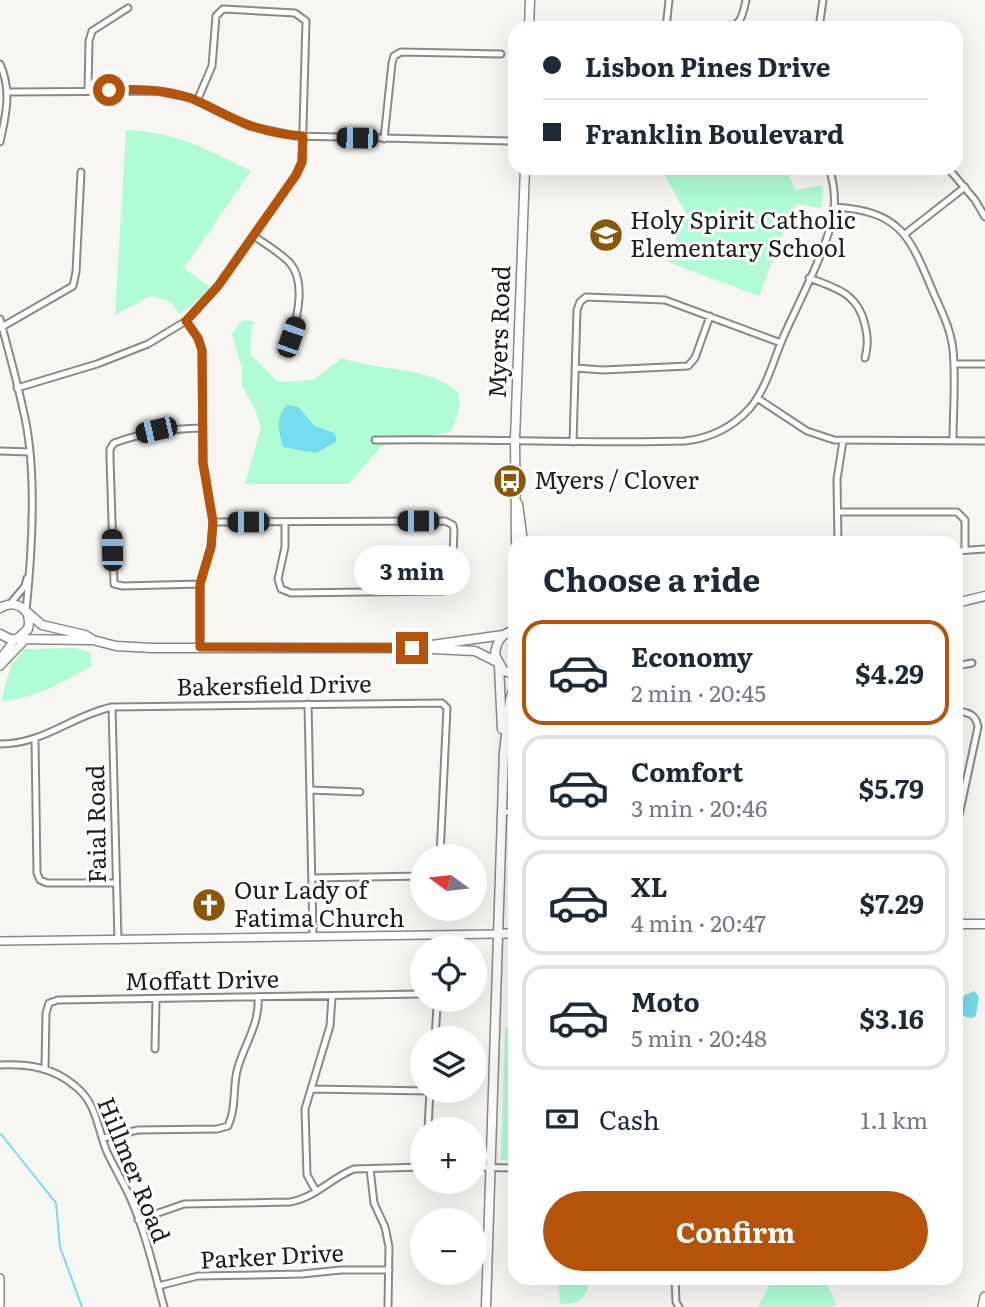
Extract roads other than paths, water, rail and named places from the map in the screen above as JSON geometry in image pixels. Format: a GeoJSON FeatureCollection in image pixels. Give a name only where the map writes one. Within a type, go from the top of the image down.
{"type":"FeatureCollection","features":[{"type":"Feature","properties":{"kind":"main road"},"geometry":{"type":"LineString","coordinates":[[529,21],[530,0]]}},
{"type":"Feature","properties":{"kind":"main road","name":"Myers Road"},"geometry":{"type":"LineString","coordinates":[[522,536],[517,498],[515,439],[525,175]]}},
{"type":"Feature","properties":{"kind":"main road","name":"Myers Road"},"geometry":{"type":"LineString","coordinates":[[516,536],[517,498]]}},
{"type":"Feature","properties":{"kind":"main road"},"geometry":{"type":"LineString","coordinates":[[963,601],[985,596]]}},
{"type":"Feature","properties":{"kind":"main road"},"geometry":{"type":"LineString","coordinates":[[4,605],[19,605],[42,625],[85,635],[93,640]]}},
{"type":"Feature","properties":{"kind":"main road"},"geometry":{"type":"LineString","coordinates":[[15,639],[28,629],[27,612]]}},
{"type":"Feature","properties":{"kind":"main road"},"geometry":{"type":"LineString","coordinates":[[412,648],[508,633]]}},
{"type":"Feature","properties":{"kind":"main road"},"geometry":{"type":"LineString","coordinates":[[504,752],[495,648],[508,633]]}},
{"type":"Feature","properties":{"kind":"main road"},"geometry":{"type":"LineString","coordinates":[[0,634],[15,639],[93,640],[137,648],[412,648],[475,651],[508,671]]}},
{"type":"Feature","properties":{"kind":"main road"},"geometry":{"type":"LineString","coordinates":[[486,1307],[504,752],[508,717]]}},
{"type":"Feature","properties":{"kind":"main road"},"geometry":{"type":"LineString","coordinates":[[963,924],[985,924]]}},
{"type":"Feature","properties":{"kind":"main road"},"geometry":{"type":"LineString","coordinates":[[498,934],[508,933]]}},
{"type":"Feature","properties":{"kind":"main road"},"geometry":{"type":"LineString","coordinates":[[983,1307],[985,1297]]}},
{"type":"Feature","properties":{"kind":"street"},"geometry":{"type":"LineString","coordinates":[[667,21],[669,0]]}},
{"type":"Feature","properties":{"kind":"street"},"geometry":{"type":"LineString","coordinates":[[739,21],[746,0]]}},
{"type":"Feature","properties":{"kind":"street"},"geometry":{"type":"LineString","coordinates":[[820,21],[823,0]]}},
{"type":"Feature","properties":{"kind":"street"},"geometry":{"type":"LineString","coordinates":[[88,90],[89,41],[92,31],[128,8]]}},
{"type":"Feature","properties":{"kind":"street"},"geometry":{"type":"LineString","coordinates":[[17,388],[97,364],[148,344],[186,321],[218,286],[296,175],[302,162],[306,21],[295,13],[223,9],[216,16],[212,66],[197,101]]}},
{"type":"Feature","properties":{"kind":"street"},"geometry":{"type":"LineString","coordinates":[[384,139],[394,56],[401,52],[501,54]]}},
{"type":"Feature","properties":{"kind":"street"},"geometry":{"type":"LineString","coordinates":[[0,64],[8,92],[0,141]]}},
{"type":"Feature","properties":{"kind":"street"},"geometry":{"type":"LineString","coordinates":[[8,92],[157,91],[197,101],[249,126],[272,132],[303,136],[508,141]]}},
{"type":"Feature","properties":{"kind":"street"},"geometry":{"type":"LineString","coordinates":[[1,328],[73,286],[81,172]]}},
{"type":"Feature","properties":{"kind":"street"},"geometry":{"type":"LineString","coordinates":[[375,440],[515,439],[615,443],[699,440],[725,430],[737,421],[757,398],[829,230],[834,207],[830,175]]}},
{"type":"Feature","properties":{"kind":"street"},"geometry":{"type":"LineString","coordinates":[[954,175],[985,217]]}},
{"type":"Feature","properties":{"kind":"street"},"geometry":{"type":"LineString","coordinates":[[905,234],[965,187]]}},
{"type":"Feature","properties":{"kind":"street"},"geometry":{"type":"LineString","coordinates":[[834,207],[874,213],[891,222],[905,234],[916,251],[949,331],[954,364],[953,441]]}},
{"type":"Feature","properties":{"kind":"street"},"geometry":{"type":"LineString","coordinates":[[254,236],[289,262],[294,270],[298,289],[297,321],[291,337]]}},
{"type":"Feature","properties":{"kind":"street"},"geometry":{"type":"LineString","coordinates":[[809,278],[847,295],[859,306],[869,342],[865,358]]}},
{"type":"Feature","properties":{"kind":"street"},"geometry":{"type":"LineString","coordinates":[[573,442],[577,310],[586,297],[660,299],[781,343]]}},
{"type":"Feature","properties":{"kind":"street"},"geometry":{"type":"LineString","coordinates":[[575,368],[603,370],[688,366],[695,358],[710,316]]}},
{"type":"Feature","properties":{"kind":"street"},"geometry":{"type":"LineString","coordinates":[[0,319],[26,419],[30,452],[32,561],[27,612]]}},
{"type":"Feature","properties":{"kind":"street"},"geometry":{"type":"LineString","coordinates":[[186,321],[198,338],[202,350],[203,463],[213,522],[211,547],[200,584],[200,647]]}},
{"type":"Feature","properties":{"kind":"street"},"geometry":{"type":"LineString","coordinates":[[954,364],[985,364]]}},
{"type":"Feature","properties":{"kind":"street"},"geometry":{"type":"LineString","coordinates":[[757,398],[807,431],[826,439],[985,441]]}},
{"type":"Feature","properties":{"kind":"street"},"geometry":{"type":"LineString","coordinates":[[200,584],[123,586],[114,583],[110,449],[114,443],[156,430],[202,428]]}},
{"type":"Feature","properties":{"kind":"street"},"geometry":{"type":"LineString","coordinates":[[838,536],[837,480],[843,441]]}},
{"type":"Feature","properties":{"kind":"street"},"geometry":{"type":"LineString","coordinates":[[0,451],[30,452]]}},
{"type":"Feature","properties":{"kind":"street"},"geometry":{"type":"LineString","coordinates":[[838,512],[957,512],[965,520],[965,549],[985,549]]}},
{"type":"Feature","properties":{"kind":"street"},"geometry":{"type":"LineString","coordinates":[[213,522],[445,521],[453,525],[454,531],[450,587],[443,591],[291,593],[281,589],[278,579],[285,547],[285,522]]}},
{"type":"Feature","properties":{"kind":"street"},"geometry":{"type":"LineString","coordinates":[[4,605],[25,586],[32,561]]}},
{"type":"Feature","properties":{"kind":"street"},"geometry":{"type":"LineString","coordinates":[[0,659],[15,639]]}},
{"type":"Feature","properties":{"kind":"street"},"geometry":{"type":"LineString","coordinates":[[0,666],[26,639]]}},
{"type":"Feature","properties":{"kind":"street"},"geometry":{"type":"LineString","coordinates":[[963,665],[972,663]]}},
{"type":"Feature","properties":{"kind":"street","name":"Bakersfield Drive"},"geometry":{"type":"LineString","coordinates":[[0,744],[36,739],[79,717],[112,707],[442,702],[447,706],[441,844]]}},
{"type":"Feature","properties":{"kind":"street"},"geometry":{"type":"LineString","coordinates":[[308,704],[313,936]]}},
{"type":"Feature","properties":{"kind":"street","name":"Faial Road"},"geometry":{"type":"LineString","coordinates":[[112,707],[118,940]]}},
{"type":"Feature","properties":{"kind":"street"},"geometry":{"type":"LineString","coordinates":[[963,712],[972,714],[978,726],[963,796]]}},
{"type":"Feature","properties":{"kind":"street"},"geometry":{"type":"LineString","coordinates":[[36,739],[37,873],[40,880],[47,883],[116,883]]}},
{"type":"Feature","properties":{"kind":"street"},"geometry":{"type":"LineString","coordinates":[[310,790],[360,792]]}},
{"type":"Feature","properties":{"kind":"street"},"geometry":{"type":"LineString","coordinates":[[502,812],[508,812]]}},
{"type":"Feature","properties":{"kind":"street"},"geometry":{"type":"LineString","coordinates":[[312,878],[410,876]]}},
{"type":"Feature","properties":{"kind":"street"},"geometry":{"type":"LineString","coordinates":[[0,942],[498,934]]}},
{"type":"Feature","properties":{"kind":"street","name":"Moffatt Drive"},"geometry":{"type":"LineString","coordinates":[[45,1069],[47,1013],[49,1003],[58,1000],[410,994]]}},
{"type":"Feature","properties":{"kind":"street"},"geometry":{"type":"LineString","coordinates":[[316,1192],[306,1168],[305,1109],[330,1026],[332,997]]}},
{"type":"Feature","properties":{"kind":"street"},"geometry":{"type":"LineString","coordinates":[[103,1138],[138,1130],[217,1129],[228,1126],[234,1115],[237,1069],[258,1015],[258,998]]}},
{"type":"Feature","properties":{"kind":"street"},"geometry":{"type":"LineString","coordinates":[[155,1049],[156,999]]}},
{"type":"Feature","properties":{"kind":"street","name":"Hillmer Road"},"geometry":{"type":"LineString","coordinates":[[0,1065],[20,1064],[45,1069],[61,1076],[81,1091],[94,1110],[106,1149],[138,1220],[164,1307]]}},
{"type":"Feature","properties":{"kind":"street"},"geometry":{"type":"LineString","coordinates":[[311,1089],[410,1091]]}},
{"type":"Feature","properties":{"kind":"street"},"geometry":{"type":"LineString","coordinates":[[138,1220],[184,1204],[290,1202],[307,1198],[354,1169],[410,1167]]}},
{"type":"Feature","properties":{"kind":"street"},"geometry":{"type":"LineString","coordinates":[[490,1167],[508,1168]]}},
{"type":"Feature","properties":{"kind":"street"},"geometry":{"type":"LineString","coordinates":[[370,1169],[374,1203],[388,1237],[388,1307]]}},
{"type":"Feature","properties":{"kind":"street","name":"Parker Drive"},"geometry":{"type":"LineString","coordinates":[[158,1286],[198,1276],[302,1275],[341,1270],[389,1270]]}},
{"type":"Feature","properties":{"kind":"street"},"geometry":{"type":"LineString","coordinates":[[0,1280],[0,1307]]}},
{"type":"Feature","properties":{"kind":"street"},"geometry":{"type":"LineString","coordinates":[[675,1285],[676,1302],[679,1307]]}},
{"type":"Feature","properties":{"kind":"water"},"geometry":{"type":"Polygon","coordinates":[[[288,405],[298,407],[315,426],[335,433],[336,442],[316,453],[283,447],[279,419],[288,405]]]}},
{"type":"Feature","properties":{"kind":"water"},"geometry":{"type":"Polygon","coordinates":[[[974,991],[979,996],[976,1016],[971,1018],[963,1016],[965,995],[974,991]]]}},
{"type":"Feature","properties":{"kind":"waterway"},"geometry":{"type":"LineString","coordinates":[[1,1134],[56,1203],[60,1247],[82,1307]]}},
{"type":"Feature","properties":{"kind":"place","name":"Holy Spirit Catholic Elementary School"},"geometry":{"type":"Point","coordinates":[606,235]}},
{"type":"Feature","properties":{"kind":"place","name":"Myers / Clover"},"geometry":{"type":"Point","coordinates":[510,481]}},
{"type":"Feature","properties":{"kind":"place","name":"Our Lady of Fatima Church"},"geometry":{"type":"Point","coordinates":[209,905]}}]}
